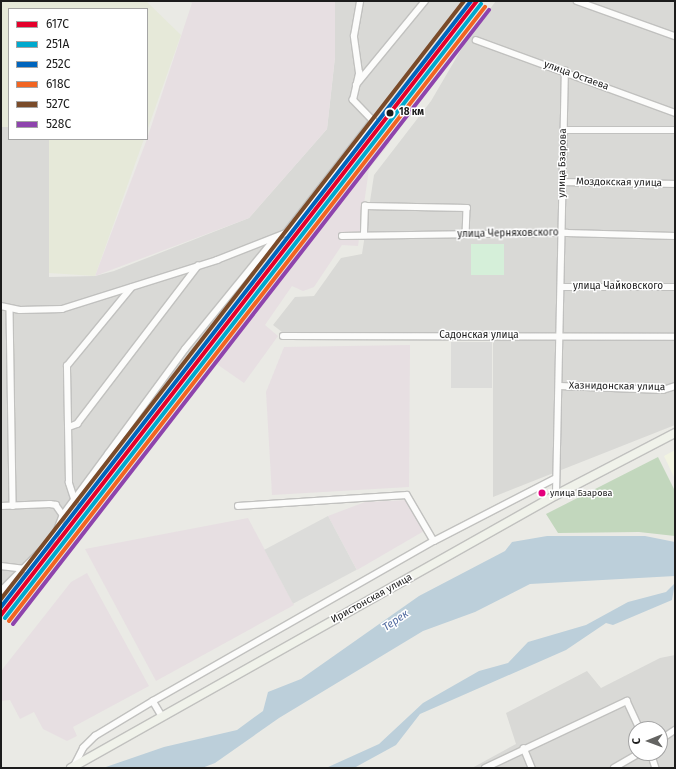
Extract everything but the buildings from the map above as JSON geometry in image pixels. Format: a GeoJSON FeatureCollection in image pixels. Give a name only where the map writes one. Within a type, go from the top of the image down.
{"type":"FeatureCollection","features":[{"type":"Feature","properties":{"kind":"main road","name":"Иристонская улица"},"geometry":{"type":"LineString","coordinates":[[72,767],[556,495],[675,433]]}},
{"type":"Feature","properties":{"kind":"street"},"geometry":{"type":"LineString","coordinates":[[1,306],[10,309],[62,309],[131,288],[274,239],[286,233],[373,121],[353,100],[353,88],[359,73],[354,36],[360,1]]}},
{"type":"Feature","properties":{"kind":"street"},"geometry":{"type":"LineString","coordinates":[[353,88],[425,1]]}},
{"type":"Feature","properties":{"kind":"street"},"geometry":{"type":"LineString","coordinates":[[577,1],[675,36]]}},
{"type":"Feature","properties":{"kind":"street","name":"улица Остаева"},"geometry":{"type":"LineString","coordinates":[[476,40],[565,71],[675,113]]}},
{"type":"Feature","properties":{"kind":"street","name":"улица Бзарова"},"geometry":{"type":"LineString","coordinates":[[556,495],[554,479],[560,386],[565,71]]}},
{"type":"Feature","properties":{"kind":"street"},"geometry":{"type":"LineString","coordinates":[[564,130],[675,130]]}},
{"type":"Feature","properties":{"kind":"street","name":"Моздокская улица"},"geometry":{"type":"LineString","coordinates":[[563,182],[675,184]]}},
{"type":"Feature","properties":{"kind":"street"},"geometry":{"type":"LineString","coordinates":[[364,233],[365,206],[467,208],[466,235]]}},
{"type":"Feature","properties":{"kind":"street","name":"улица Черняховского"},"geometry":{"type":"LineString","coordinates":[[342,236],[364,233],[675,236]]}},
{"type":"Feature","properties":{"kind":"street"},"geometry":{"type":"LineString","coordinates":[[1,591],[27,569],[54,538],[63,515],[75,502],[185,349],[274,239]]}},
{"type":"Feature","properties":{"kind":"street"},"geometry":{"type":"LineString","coordinates":[[69,428],[77,424],[198,265]]}},
{"type":"Feature","properties":{"kind":"street","name":"улица Чайковского"},"geometry":{"type":"LineString","coordinates":[[561,287],[675,287]]}},
{"type":"Feature","properties":{"kind":"street"},"geometry":{"type":"LineString","coordinates":[[75,502],[69,483],[67,366],[131,288]]}},
{"type":"Feature","properties":{"kind":"street"},"geometry":{"type":"LineString","coordinates":[[10,309],[13,506]]}},
{"type":"Feature","properties":{"kind":"street","name":"Садонская улица"},"geometry":{"type":"LineString","coordinates":[[283,336],[675,337]]}},
{"type":"Feature","properties":{"kind":"street","name":"Хазнидонская улица"},"geometry":{"type":"LineString","coordinates":[[560,386],[663,390],[675,386]]}},
{"type":"Feature","properties":{"kind":"street"},"geometry":{"type":"LineString","coordinates":[[72,767],[82,748],[95,736],[153,701],[434,541],[554,479]]}},
{"type":"Feature","properties":{"kind":"street"},"geometry":{"type":"LineString","coordinates":[[238,506],[407,494],[434,541]]}},
{"type":"Feature","properties":{"kind":"street"},"geometry":{"type":"LineString","coordinates":[[1,506],[50,504],[56,505],[63,515]]}},
{"type":"Feature","properties":{"kind":"street"},"geometry":{"type":"LineString","coordinates":[[1,566],[27,569]]}},
{"type":"Feature","properties":{"kind":"street"},"geometry":{"type":"LineString","coordinates":[[153,701],[162,716]]}},
{"type":"Feature","properties":{"kind":"street"},"geometry":{"type":"LineString","coordinates":[[485,768],[524,748],[627,701],[636,721]]}},
{"type":"Feature","properties":{"kind":"street"},"geometry":{"type":"LineString","coordinates":[[524,748],[532,768]]}},
{"type":"Feature","properties":{"kind":"street"},"geometry":{"type":"LineString","coordinates":[[614,768],[628,760]]}},
{"type":"Feature","properties":{"kind":"shaded area"},"geometry":{"type":"Polygon","coordinates":[[[1,1],[146,1],[181,35],[148,128],[148,8],[8,8],[8,127],[1,127],[1,1]]]}},
{"type":"Feature","properties":{"kind":"shaded area"},"geometry":{"type":"Polygon","coordinates":[[[188,1],[335,1],[335,57],[327,129],[249,218],[95,276],[147,140],[148,140],[148,136],[192,3],[188,1]]]}},
{"type":"Feature","properties":{"kind":"shaded area"},"geometry":{"type":"Polygon","coordinates":[[[335,1],[463,1],[1,596],[1,127],[8,127],[8,140],[49,140],[49,277],[95,276],[114,271],[249,218],[327,129],[335,57],[335,1]]]}},
{"type":"Feature","properties":{"kind":"shaded area"},"geometry":{"type":"Polygon","coordinates":[[[496,1],[675,1],[675,425],[493,497],[493,333],[282,332],[273,325],[295,297],[314,296],[341,258],[362,254],[374,175],[431,101],[469,36],[496,1]]]}},
{"type":"Feature","properties":{"kind":"shaded area"},"geometry":{"type":"Polygon","coordinates":[[[384,137],[390,143],[369,169],[358,246],[342,245],[314,287],[303,291],[292,286],[265,325],[278,336],[244,383],[211,360],[384,137]]]}},
{"type":"Feature","properties":{"kind":"shaded area"},"geometry":{"type":"Polygon","coordinates":[[[49,140],[144,140],[95,276],[49,273],[49,140]]]}},
{"type":"Feature","properties":{"kind":"shaded area"},"geometry":{"type":"Polygon","coordinates":[[[471,244],[504,244],[504,275],[471,275],[471,244]]]}},
{"type":"Feature","properties":{"kind":"shaded area"},"geometry":{"type":"Polygon","coordinates":[[[451,342],[492,342],[492,388],[451,388],[451,342]]]}},
{"type":"Feature","properties":{"kind":"shaded area"},"geometry":{"type":"Polygon","coordinates":[[[410,345],[409,487],[272,495],[266,392],[284,347],[410,345]]]}},
{"type":"Feature","properties":{"kind":"shaded area"},"geometry":{"type":"Polygon","coordinates":[[[675,450],[675,479],[664,456],[675,450]]]}},
{"type":"Feature","properties":{"kind":"shaded area"},"geometry":{"type":"Polygon","coordinates":[[[407,500],[424,531],[357,570],[328,516],[365,502],[407,500]]]}},
{"type":"Feature","properties":{"kind":"shaded area"},"geometry":{"type":"Polygon","coordinates":[[[328,516],[357,570],[293,604],[264,550],[328,516]]]}},
{"type":"Feature","properties":{"kind":"shaded area"},"geometry":{"type":"Polygon","coordinates":[[[248,518],[294,605],[156,681],[85,549],[248,518]]]}},
{"type":"Feature","properties":{"kind":"shaded area"},"geometry":{"type":"Polygon","coordinates":[[[87,573],[149,686],[73,727],[77,736],[67,741],[43,729],[34,712],[20,719],[10,700],[1,701],[1,671],[71,582],[87,573]]]}},
{"type":"Feature","properties":{"kind":"shaded area"},"geometry":{"type":"Polygon","coordinates":[[[675,655],[675,768],[472,768],[516,744],[506,713],[587,671],[601,688],[660,658],[675,655]]]}},
{"type":"Feature","properties":{"kind":"green space"},"geometry":{"type":"Polygon","coordinates":[[[658,457],[675,491],[675,536],[639,532],[558,533],[546,514],[658,457]]]}},
{"type":"Feature","properties":{"kind":"water","name":"Терек"},"geometry":{"type":"Polygon","coordinates":[[[547,536],[645,536],[675,542],[675,576],[530,584],[475,612],[423,631],[279,718],[215,763],[202,768],[103,768],[164,747],[237,730],[263,711],[268,692],[301,679],[419,596],[505,551],[512,542],[547,536]]]}},
{"type":"Feature","properties":{"kind":"water"},"geometry":{"type":"Polygon","coordinates":[[[675,583],[672,600],[613,625],[606,623],[566,650],[420,714],[396,745],[354,768],[326,768],[379,744],[423,703],[479,671],[508,663],[528,642],[586,625],[628,602],[666,592],[675,583]]]}},
{"type":"Feature","properties":{"kind":"transit line","name":"527С"},"geometry":{"type":"LineString","coordinates":[[1,599],[464,1]]}},
{"type":"Feature","properties":{"kind":"transit line","name":"252С"},"geometry":{"type":"LineString","coordinates":[[1,607],[471,1]]}},
{"type":"Feature","properties":{"kind":"transit line","name":"617C"},"geometry":{"type":"LineString","coordinates":[[1,615],[477,1]]}},
{"type":"Feature","properties":{"kind":"transit line","name":"251А"},"geometry":{"type":"LineString","coordinates":[[5,618],[481,4]]}},
{"type":"Feature","properties":{"kind":"transit line","name":"618С"},"geometry":{"type":"LineString","coordinates":[[9,621],[485,7]]}},
{"type":"Feature","properties":{"kind":"transit line","name":"528С"},"geometry":{"type":"LineString","coordinates":[[13,624],[489,10]]}},
{"type":"Feature","properties":{"kind":"place","name":"18 км"},"geometry":{"type":"Point","coordinates":[390,113]}},
{"type":"Feature","properties":{"kind":"place","name":"улица Бзарова"},"geometry":{"type":"Point","coordinates":[542,493]}}]}
